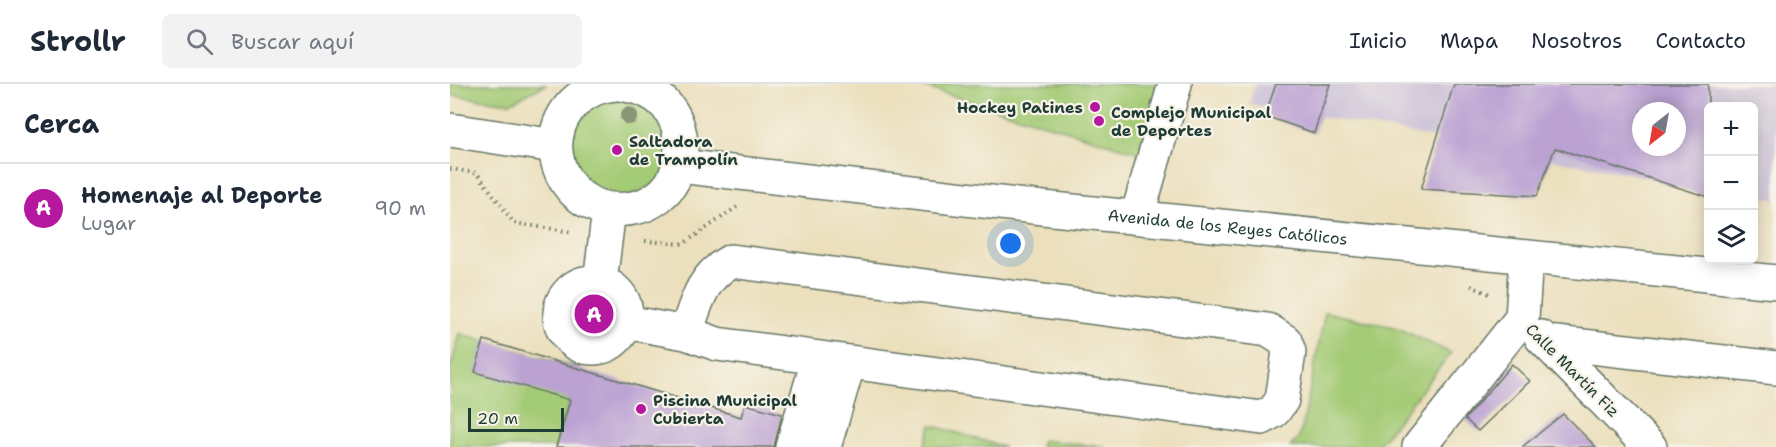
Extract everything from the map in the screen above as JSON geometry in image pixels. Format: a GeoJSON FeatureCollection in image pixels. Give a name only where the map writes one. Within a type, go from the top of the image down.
{"type":"FeatureCollection","features":[{"type":"Feature","properties":{"kind":"street"},"geometry":{"type":"LineString","coordinates":[[600,282],[607,224],[591,205],[565,181],[557,164],[555,146],[557,131],[563,116],[577,99],[596,88],[618,84],[639,87],[658,98],[673,114],[681,134],[682,156],[672,182],[660,195],[645,206],[627,210],[607,224]]}},
{"type":"Feature","properties":{"kind":"street"},"geometry":{"type":"LineString","coordinates":[[1137,217],[1175,84]]}},
{"type":"Feature","properties":{"kind":"street"},"geometry":{"type":"LineString","coordinates":[[450,130],[555,146]]}},
{"type":"Feature","properties":{"kind":"street","name":"Avenida de los Reyes Católicos"},"geometry":{"type":"LineString","coordinates":[[679,166],[1043,208],[1776,282]]}},
{"type":"Feature","properties":{"kind":"street"},"geometry":{"type":"LineString","coordinates":[[1419,447],[1522,314],[1526,257]]}},
{"type":"Feature","properties":{"kind":"street"},"geometry":{"type":"LineString","coordinates":[[626,322],[686,333],[717,344],[1262,418],[1274,411],[1282,400],[1289,352],[1285,341],[1268,330],[731,261],[718,268],[701,290],[686,333]]}},
{"type":"Feature","properties":{"kind":"street"},"geometry":{"type":"LineString","coordinates":[[600,282],[610,286],[624,301],[626,322],[622,332],[615,340],[605,346],[585,347],[574,342],[566,334],[561,324],[562,301],[568,292],[578,285],[600,282]]}},
{"type":"Feature","properties":{"kind":"street","name":"Calle Martín Fiz"},"geometry":{"type":"LineString","coordinates":[[1522,314],[1650,447]]}},
{"type":"Feature","properties":{"kind":"street"},"geometry":{"type":"LineString","coordinates":[[1547,342],[1776,368]]}},
{"type":"Feature","properties":{"kind":"street"},"geometry":{"type":"LineString","coordinates":[[792,447],[834,360]]}},
{"type":"Feature","properties":{"kind":"street"},"geometry":{"type":"LineString","coordinates":[[824,447],[834,360]]}},
{"type":"Feature","properties":{"kind":"path"},"geometry":{"type":"LineString","coordinates":[[450,169],[477,173],[514,223],[607,224],[683,244],[746,201]]}},
{"type":"Feature","properties":{"kind":"path"},"geometry":{"type":"LineString","coordinates":[[1468,285],[1522,314]]}},
{"type":"Feature","properties":{"kind":"shaded area"},"geometry":{"type":"Polygon","coordinates":[[[1256,84],[1776,84],[1776,200],[1758,197],[1758,102],[1704,102],[1704,187],[1249,104],[1256,84]]]}},
{"type":"Feature","properties":{"kind":"green space"},"geometry":{"type":"Polygon","coordinates":[[[450,84],[547,84],[510,103],[450,95],[450,84]]]}},
{"type":"Feature","properties":{"kind":"green space","name":"Complejo Municipal de Deportes"},"geometry":{"type":"Polygon","coordinates":[[[914,84],[1175,84],[1153,157],[914,84]]]}},
{"type":"Feature","properties":{"kind":"green space"},"geometry":{"type":"Polygon","coordinates":[[[633,92],[672,130],[662,182],[613,204],[568,174],[568,119],[580,105],[633,92]]]}},
{"type":"Feature","properties":{"kind":"green space"},"geometry":{"type":"Polygon","coordinates":[[[1325,312],[1398,328],[1451,353],[1377,447],[1290,447],[1298,439],[1303,425],[1325,312]]]}},
{"type":"Feature","properties":{"kind":"green space"},"geometry":{"type":"Polygon","coordinates":[[[460,334],[580,368],[556,447],[450,447],[450,369],[460,334]]]}},
{"type":"Feature","properties":{"kind":"green space"},"geometry":{"type":"Polygon","coordinates":[[[931,425],[1004,447],[924,447],[931,425]]]}},
{"type":"Feature","properties":{"kind":"green space"},"geometry":{"type":"Polygon","coordinates":[[[1042,440],[1106,447],[1040,447],[1042,440]]]}},
{"type":"Feature","properties":{"kind":"building"},"geometry":{"type":"Polygon","coordinates":[[[1276,84],[1330,84],[1314,133],[1265,116],[1276,84]]]}},
{"type":"Feature","properties":{"kind":"building"},"geometry":{"type":"Polygon","coordinates":[[[1454,84],[1708,84],[1708,102],[1704,102],[1704,196],[1555,148],[1537,196],[1421,189],[1454,84]]]}},
{"type":"Feature","properties":{"kind":"building","name":"Piscina Municipal Cubierta"},"geometry":{"type":"Polygon","coordinates":[[[484,340],[741,417],[745,404],[782,414],[774,447],[556,447],[570,400],[475,372],[484,340]]]}},
{"type":"Feature","properties":{"kind":"building"},"geometry":{"type":"Polygon","coordinates":[[[1512,364],[1530,381],[1478,431],[1465,419],[1512,364]]]}},
{"type":"Feature","properties":{"kind":"building"},"geometry":{"type":"Polygon","coordinates":[[[1563,414],[1596,447],[1522,447],[1563,414]]]}},
{"type":"Feature","properties":{"kind":"place","name":"Hockey Patines"},"geometry":{"type":"Point","coordinates":[1095,107]}},
{"type":"Feature","properties":{"kind":"place","name":"Complejo Municipal de Deportes"},"geometry":{"type":"Point","coordinates":[1099,121]}},
{"type":"Feature","properties":{"kind":"place","name":"Saltadora de Trampolín"},"geometry":{"type":"Point","coordinates":[617,150]}},
{"type":"Feature","properties":{"kind":"place","name":"Homenaje al Deporte"},"geometry":{"type":"Point","coordinates":[594,314]}},
{"type":"Feature","properties":{"kind":"place","name":"Piscina Municipal Cubierta"},"geometry":{"type":"Point","coordinates":[641,409]}}]}
